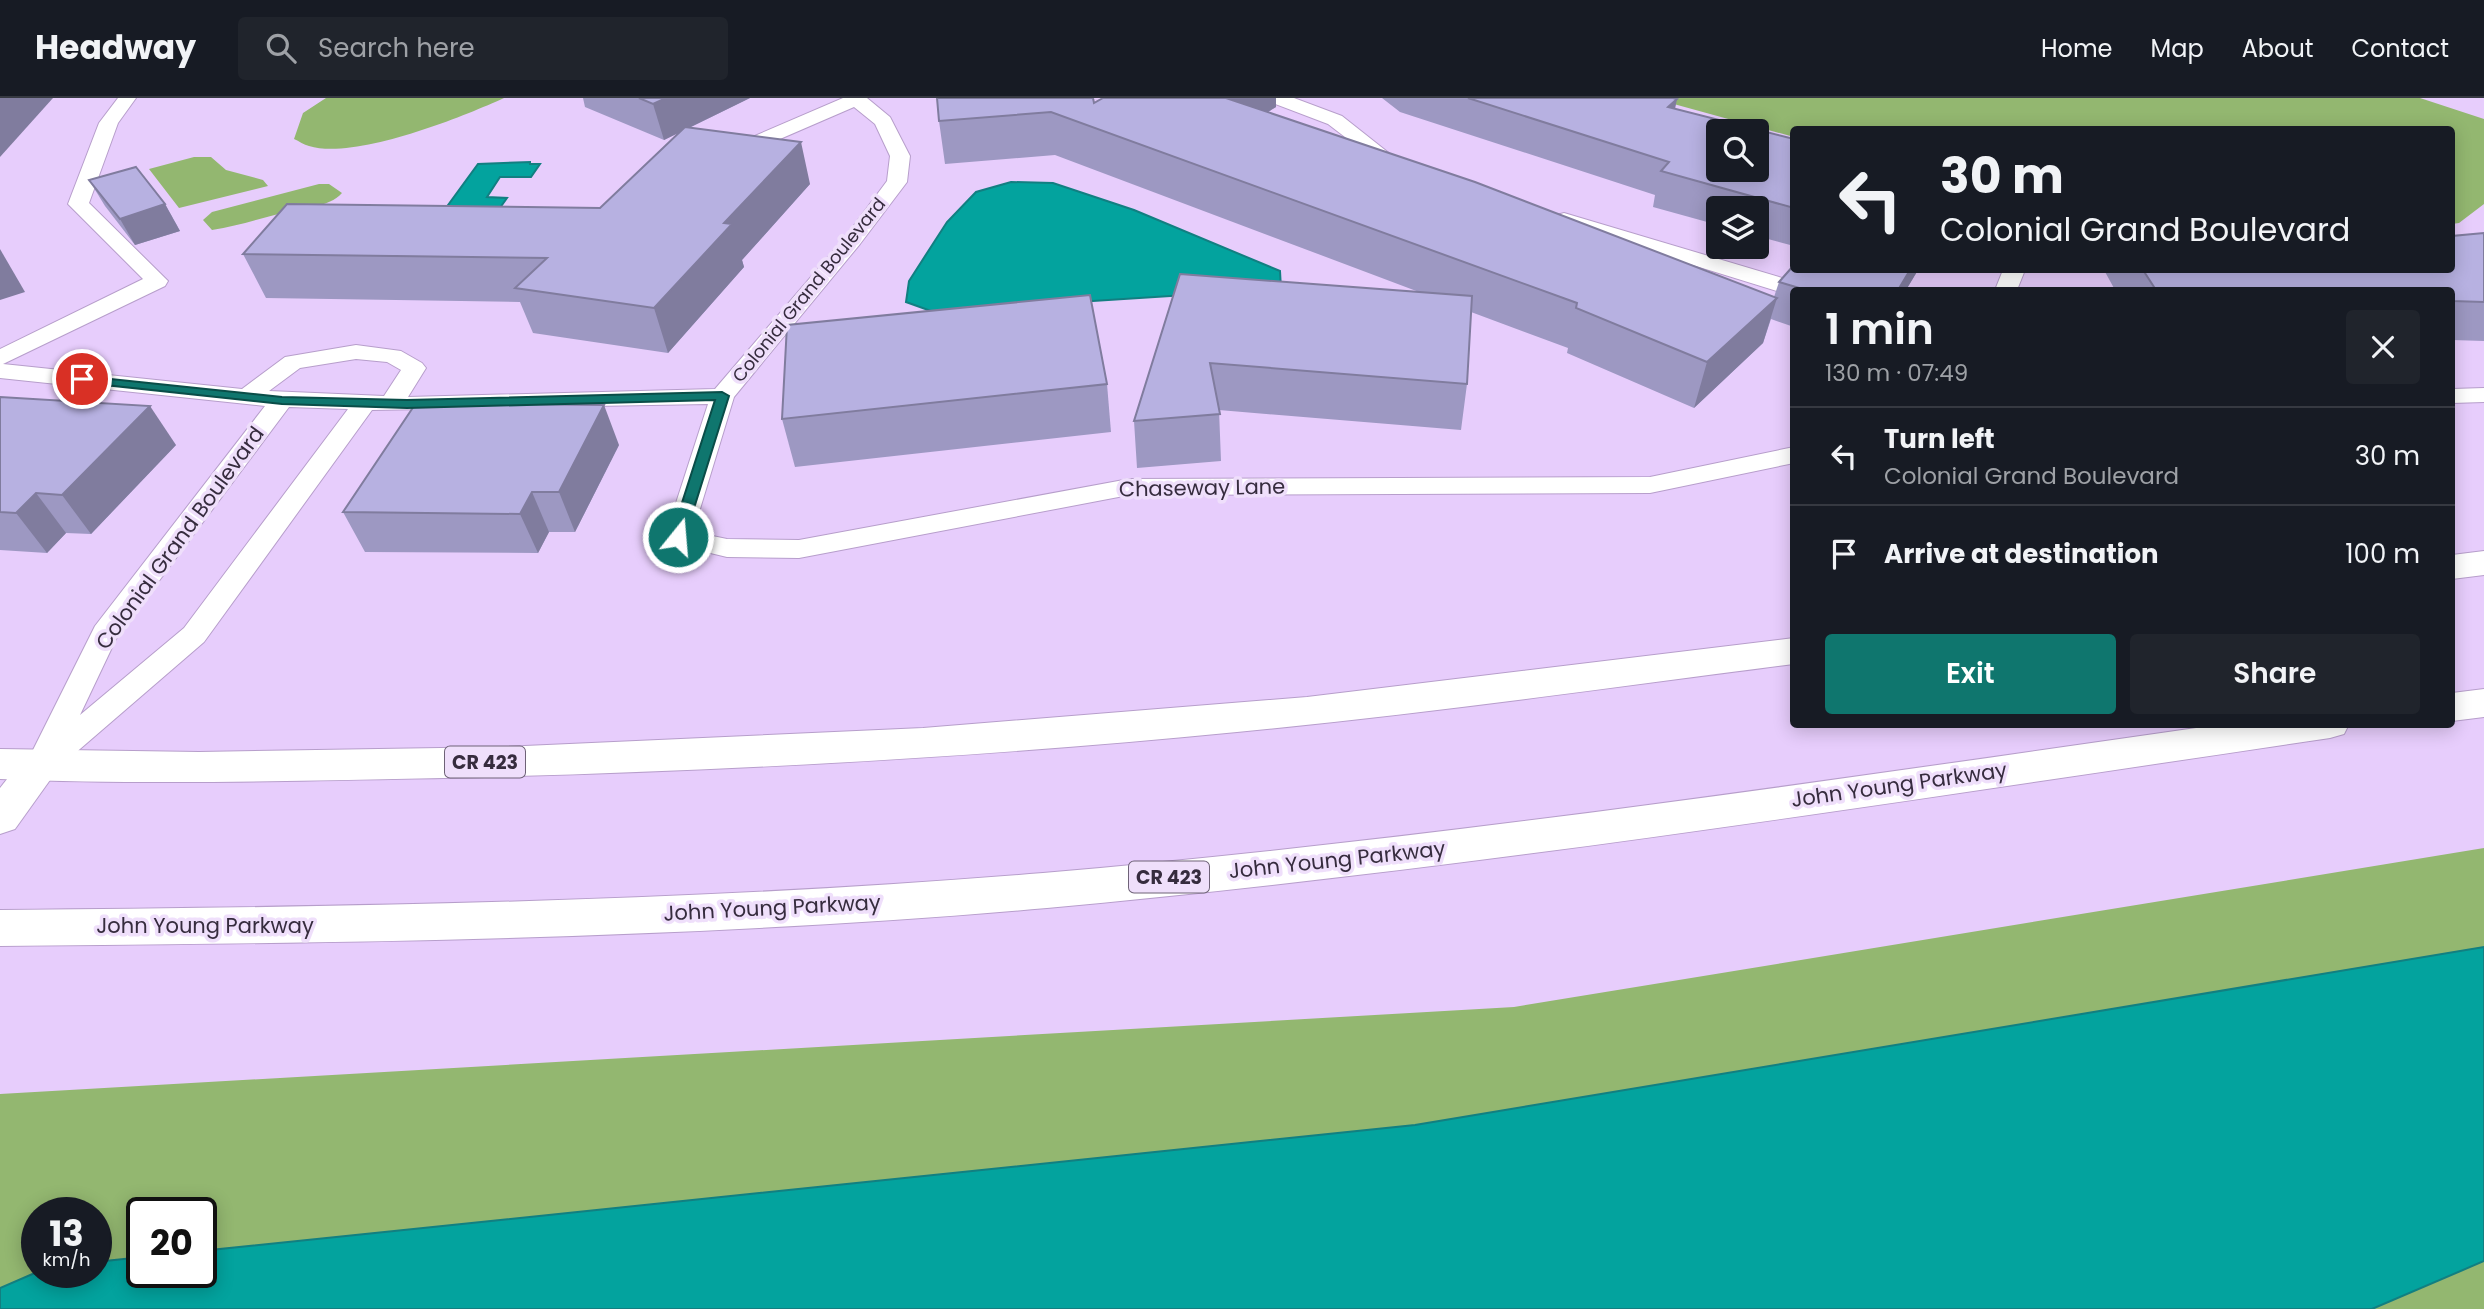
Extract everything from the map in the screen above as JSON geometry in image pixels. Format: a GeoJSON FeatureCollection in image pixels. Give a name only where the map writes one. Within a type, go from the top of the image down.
{"type":"FeatureCollection","features":[{"type":"Feature","properties":{"kind":"main road"},"geometry":{"type":"LineString","coordinates":[[2455,567],[2484,563]]}},
{"type":"Feature","properties":{"kind":"main road","name":"CR 423"},"geometry":{"type":"LineString","coordinates":[[0,765],[309,765],[610,760],[930,743],[1237,718],[1506,688],[1790,652]]}},
{"type":"Feature","properties":{"kind":"main road"},"geometry":{"type":"LineString","coordinates":[[2455,707],[2484,703]]}},
{"type":"Feature","properties":{"kind":"main road","name":"John Young Parkway"},"geometry":{"type":"LineString","coordinates":[[0,928],[323,925],[686,914],[1043,890],[1450,849],[2302,728]]}},
{"type":"Feature","properties":{"kind":"main road"},"geometry":{"type":"LineString","coordinates":[[0,818],[40,766]]}},
{"type":"Feature","properties":{"kind":"lane"},"geometry":{"type":"LineString","coordinates":[[0,358],[157,281],[78,204],[109,123],[127,98]]}},
{"type":"Feature","properties":{"kind":"lane"},"geometry":{"type":"LineString","coordinates":[[750,145],[857,98]]}},
{"type":"Feature","properties":{"kind":"lane","name":"Colonial Grand Boulevard"},"geometry":{"type":"LineString","coordinates":[[0,371],[282,400],[378,403],[722,396],[853,240],[897,182],[900,156],[883,121],[857,98]]}},
{"type":"Feature","properties":{"kind":"lane"},"geometry":{"type":"LineString","coordinates":[[1277,98],[1335,120],[1395,167],[1422,175]]}},
{"type":"Feature","properties":{"kind":"lane"},"geometry":{"type":"LineString","coordinates":[[1538,211],[1790,288]]}},
{"type":"Feature","properties":{"kind":"lane"},"geometry":{"type":"LineString","coordinates":[[40,766],[194,635],[378,403],[414,368],[393,356],[356,352],[293,362],[246,397]]}},
{"type":"Feature","properties":{"kind":"lane"},"geometry":{"type":"LineString","coordinates":[[2455,396],[2484,395]]}},
{"type":"Feature","properties":{"kind":"lane","name":"Chaseway Lane"},"geometry":{"type":"LineString","coordinates":[[722,396],[678,537],[727,548],[799,549],[1129,487],[1650,485],[1790,457]]}},
{"type":"Feature","properties":{"kind":"lane","name":"Colonial Grand Boulevard"},"geometry":{"type":"LineString","coordinates":[[40,766],[105,633],[282,400]]}},
{"type":"Feature","properties":{"kind":"shaded area"},"geometry":{"type":"Polygon","coordinates":[[[326,98],[504,98],[435,126],[379,142],[329,149],[307,145],[294,139],[303,113],[326,98]]]}},
{"type":"Feature","properties":{"kind":"shaded area"},"geometry":{"type":"Polygon","coordinates":[[[1652,98],[2420,98],[2484,119],[2484,204],[2455,224],[2455,126],[1790,126],[1790,136],[1769,130],[1769,119],[1728,119],[1652,98]]]}},
{"type":"Feature","properties":{"kind":"shaded area"},"geometry":{"type":"Polygon","coordinates":[[[194,157],[211,157],[226,170],[263,180],[268,186],[179,208],[149,169],[194,157]]]}},
{"type":"Feature","properties":{"kind":"shaded area"},"geometry":{"type":"Polygon","coordinates":[[[478,164],[540,164],[531,177],[500,177],[487,197],[507,198],[497,212],[443,212],[478,164]]]}},
{"type":"Feature","properties":{"kind":"shaded area"},"geometry":{"type":"Polygon","coordinates":[[[1011,182],[1053,183],[1134,210],[1280,271],[1281,289],[1077,302],[942,315],[906,302],[909,281],[947,222],[976,192],[1011,182]]]}},
{"type":"Feature","properties":{"kind":"shaded area"},"geometry":{"type":"Polygon","coordinates":[[[319,184],[329,184],[342,193],[323,204],[212,230],[203,220],[212,212],[319,184]]]}},
{"type":"Feature","properties":{"kind":"shaded area"},"geometry":{"type":"Polygon","coordinates":[[[2484,848],[2484,1309],[0,1309],[0,1094],[1514,1007],[2484,848]]]}},
{"type":"Feature","properties":{"kind":"shaded area"},"geometry":{"type":"Polygon","coordinates":[[[2484,947],[2484,1261],[2372,1309],[0,1309],[0,1288],[21,1279],[21,1288],[112,1288],[112,1260],[126,1259],[126,1288],[217,1288],[217,1249],[1415,1125],[2484,947]]]}},
{"type":"Feature","properties":{"kind":"building"},"geometry":{"type":"Polygon","coordinates":[[[639,98],[666,98],[653,104],[639,98]]]}},
{"type":"Feature","properties":{"kind":"building"},"geometry":{"type":"Polygon","coordinates":[[[937,98],[1093,98],[1094,103],[1103,98],[1226,98],[1475,182],[1777,298],[1707,362],[1576,308],[1577,303],[1051,112],[939,121],[937,98]]]}},
{"type":"Feature","properties":{"kind":"building"},"geometry":{"type":"Polygon","coordinates":[[[1468,98],[1677,99],[1668,107],[1715,119],[1706,119],[1706,182],[1769,182],[1769,133],[1790,138],[1790,207],[1769,201],[1769,196],[1751,196],[1661,171],[1669,162],[1468,98]]]}},
{"type":"Feature","properties":{"kind":"building"},"geometry":{"type":"Polygon","coordinates":[[[685,127],[801,142],[724,223],[732,224],[654,308],[515,288],[547,258],[243,254],[287,204],[600,208],[685,127]]]}},
{"type":"Feature","properties":{"kind":"building"},"geometry":{"type":"Polygon","coordinates":[[[136,167],[165,204],[120,219],[89,180],[136,167]]]}},
{"type":"Feature","properties":{"kind":"building"},"geometry":{"type":"Polygon","coordinates":[[[2484,233],[2484,302],[2455,301],[2455,287],[2154,287],[2145,273],[2455,273],[2455,236],[2484,233]]]}},
{"type":"Feature","properties":{"kind":"building"},"geometry":{"type":"Polygon","coordinates":[[[1790,270],[1790,273],[1908,273],[1900,287],[1796,287],[1779,282],[1790,270]]]}},
{"type":"Feature","properties":{"kind":"building"},"geometry":{"type":"Polygon","coordinates":[[[1180,274],[1472,296],[1467,384],[1210,363],[1220,414],[1134,421],[1180,274]]]}},
{"type":"Feature","properties":{"kind":"building"},"geometry":{"type":"Polygon","coordinates":[[[1090,295],[1107,384],[782,419],[787,325],[1090,295]]]}},
{"type":"Feature","properties":{"kind":"building"},"geometry":{"type":"Polygon","coordinates":[[[0,397],[150,406],[62,495],[36,493],[16,513],[0,512],[0,397]]]}},
{"type":"Feature","properties":{"kind":"building"},"geometry":{"type":"Polygon","coordinates":[[[416,403],[604,405],[559,492],[532,492],[520,514],[343,512],[416,403]]]}},
{"type":"Feature","properties":{"kind":"route"},"geometry":{"type":"LineString","coordinates":[[82,379],[282,400],[407,404],[722,396],[678,537]]}}]}
